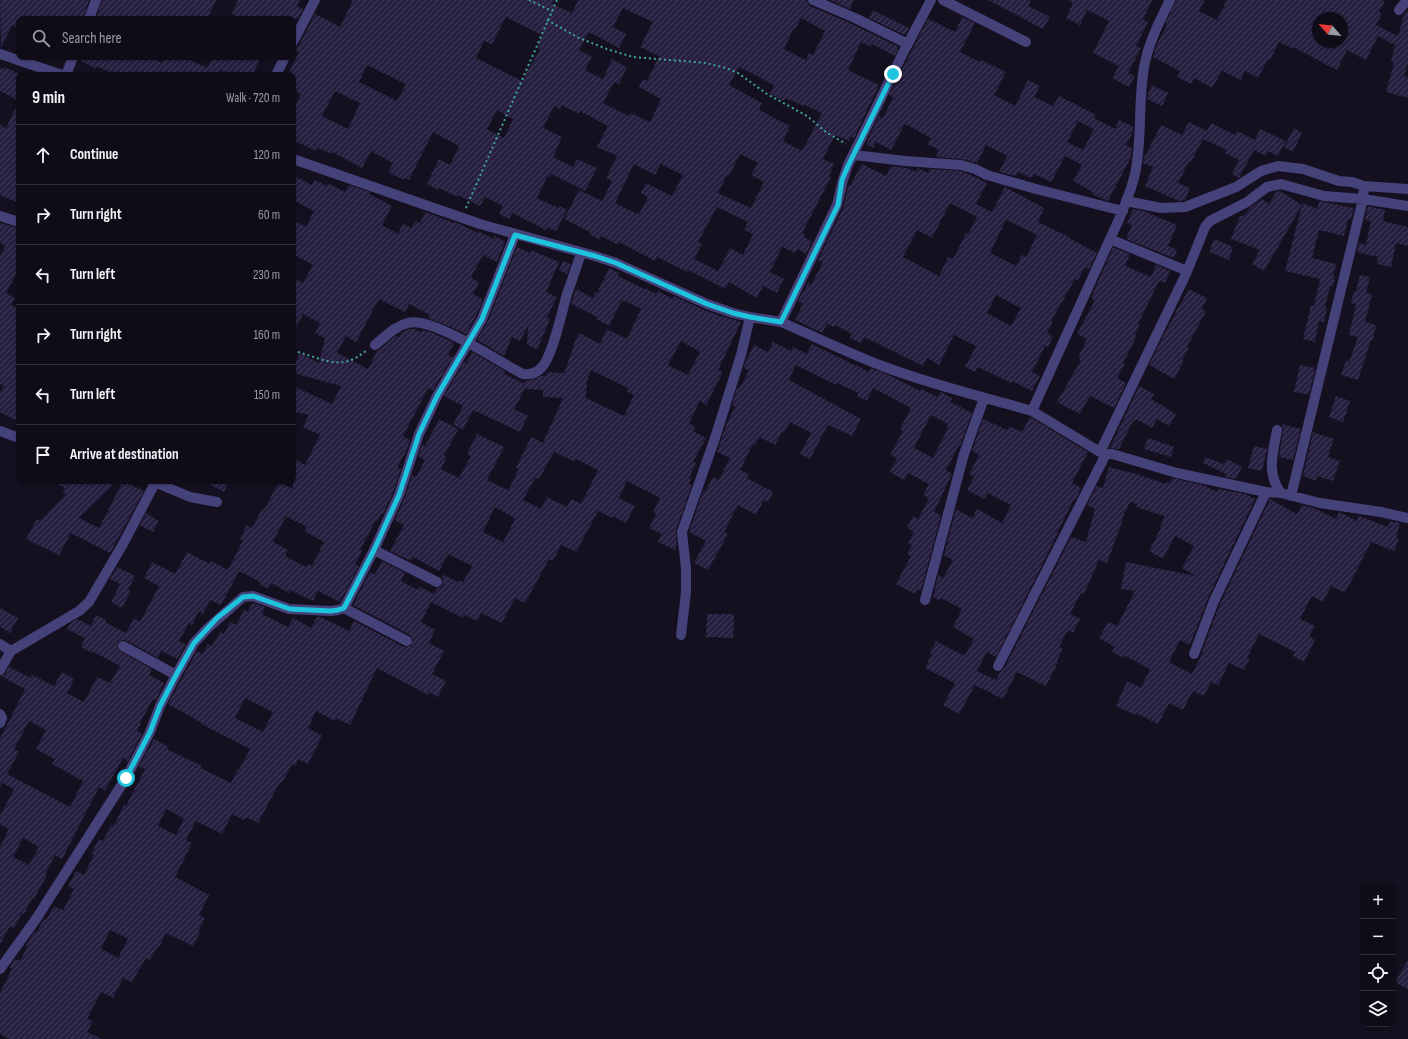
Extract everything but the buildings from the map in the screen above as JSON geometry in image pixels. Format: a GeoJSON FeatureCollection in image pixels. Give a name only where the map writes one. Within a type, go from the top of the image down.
{"type":"FeatureCollection","features":[{"type":"Feature","properties":{"kind":"street"},"geometry":{"type":"LineString","coordinates":[[90,16],[96,0]]}},
{"type":"Feature","properties":{"kind":"street"},"geometry":{"type":"LineString","coordinates":[[296,36],[315,0]]}},
{"type":"Feature","properties":{"kind":"street"},"geometry":{"type":"LineString","coordinates":[[813,0],[856,18],[908,44]]}},
{"type":"Feature","properties":{"kind":"street"},"geometry":{"type":"LineString","coordinates":[[781,322],[838,205],[842,180],[855,152],[931,0]]}},
{"type":"Feature","properties":{"kind":"street"},"geometry":{"type":"LineString","coordinates":[[943,0],[1026,42]]}},
{"type":"Feature","properties":{"kind":"street"},"geometry":{"type":"LineString","coordinates":[[1032,411],[1122,214],[1138,162],[1139,119],[1145,64],[1151,40],[1170,0]]}},
{"type":"Feature","properties":{"kind":"street"},"geometry":{"type":"LineString","coordinates":[[1399,10],[1407,0]]}},
{"type":"Feature","properties":{"kind":"street"},"geometry":{"type":"LineString","coordinates":[[0,54],[16,59]]}},
{"type":"Feature","properties":{"kind":"street"},"geometry":{"type":"LineString","coordinates":[[18,60],[53,72]]}},
{"type":"Feature","properties":{"kind":"street"},"geometry":{"type":"LineString","coordinates":[[67,72],[72,60]]}},
{"type":"Feature","properties":{"kind":"street"},"geometry":{"type":"LineString","coordinates":[[278,72],[284,60]]}},
{"type":"Feature","properties":{"kind":"street"},"geometry":{"type":"LineString","coordinates":[[855,152],[905,161],[961,165],[987,175],[1122,214],[1161,208],[1185,207],[1236,187],[1261,171],[1278,166],[1303,169],[1408,206]]}},
{"type":"Feature","properties":{"kind":"street"},"geometry":{"type":"LineString","coordinates":[[296,160],[461,218],[515,235],[581,252],[616,263],[707,304],[733,313],[749,321],[781,322],[886,368],[1032,411],[1097,450],[1177,473],[1320,503],[1381,512],[1408,518]]}},
{"type":"Feature","properties":{"kind":"street"},"geometry":{"type":"LineString","coordinates":[[998,666],[1097,450],[1187,270],[1205,227],[1210,221],[1247,202],[1267,187],[1281,184],[1324,196],[1364,191],[1408,189]]}},
{"type":"Feature","properties":{"kind":"street"},"geometry":{"type":"LineString","coordinates":[[1286,495],[1364,191]]}},
{"type":"Feature","properties":{"kind":"street"},"geometry":{"type":"LineString","coordinates":[[0,216],[16,221]]}},
{"type":"Feature","properties":{"kind":"street"},"geometry":{"type":"LineString","coordinates":[[0,969],[36,919],[126,778],[150,732],[160,706],[194,643],[217,618],[243,597],[253,596],[290,609],[331,611],[344,608],[374,550],[399,495],[419,434],[437,396],[482,319],[515,235]]}},
{"type":"Feature","properties":{"kind":"street"},"geometry":{"type":"LineString","coordinates":[[1110,238],[1187,270]]}},
{"type":"Feature","properties":{"kind":"street"},"geometry":{"type":"LineString","coordinates":[[375,345],[399,327],[407,323],[415,322],[438,328],[523,374],[534,374],[543,367],[552,349],[581,252]]}},
{"type":"Feature","properties":{"kind":"street"},"geometry":{"type":"LineString","coordinates":[[681,635],[686,592],[686,569],[682,532],[715,438],[741,355],[749,321]]}},
{"type":"Feature","properties":{"kind":"street"},"geometry":{"type":"LineString","coordinates":[[925,600],[964,454],[984,398]]}},
{"type":"Feature","properties":{"kind":"street"},"geometry":{"type":"LineString","coordinates":[[1277,430],[1271,463],[1272,471],[1275,485],[1286,495]]}},
{"type":"Feature","properties":{"kind":"street"},"geometry":{"type":"LineString","coordinates":[[0,431],[16,437]]}},
{"type":"Feature","properties":{"kind":"street"},"geometry":{"type":"LineString","coordinates":[[0,670],[12,651],[79,611],[89,602],[123,544],[153,484]]}},
{"type":"Feature","properties":{"kind":"street"},"geometry":{"type":"LineString","coordinates":[[159,484],[190,497],[217,502]]}},
{"type":"Feature","properties":{"kind":"street"},"geometry":{"type":"LineString","coordinates":[[1194,654],[1214,601],[1266,492]]}},
{"type":"Feature","properties":{"kind":"street"},"geometry":{"type":"LineString","coordinates":[[374,550],[437,582]]}},
{"type":"Feature","properties":{"kind":"street"},"geometry":{"type":"LineString","coordinates":[[344,608],[406,641]]}},
{"type":"Feature","properties":{"kind":"street"},"geometry":{"type":"LineString","coordinates":[[0,644],[12,651]]}},
{"type":"Feature","properties":{"kind":"street"},"geometry":{"type":"LineString","coordinates":[[123,646],[176,675]]}},
{"type":"Feature","properties":{"kind":"street"},"geometry":{"type":"LineString","coordinates":[[0,714],[2,718],[0,724]]}},
{"type":"Feature","properties":{"kind":"path"},"geometry":{"type":"LineString","coordinates":[[529,0],[552,11]]}},
{"type":"Feature","properties":{"kind":"path"},"geometry":{"type":"LineString","coordinates":[[461,218],[557,0]]}},
{"type":"Feature","properties":{"kind":"path"},"geometry":{"type":"LineString","coordinates":[[547,20],[579,38],[607,50],[633,57],[706,63],[738,73],[767,94],[807,116],[826,132],[855,152]]}},
{"type":"Feature","properties":{"kind":"path"},"geometry":{"type":"LineString","coordinates":[[296,351],[324,360],[339,362],[350,361],[375,345]]}},
{"type":"Feature","properties":{"kind":"route"},"geometry":{"type":"LineString","coordinates":[[126,778],[150,732],[160,706],[194,643],[217,618],[243,597],[253,596],[290,609],[331,611],[344,608],[374,550],[399,495],[419,434],[437,396],[482,319],[515,235],[616,263],[707,304],[733,313],[781,322],[838,205],[842,180],[893,74]]}}]}
